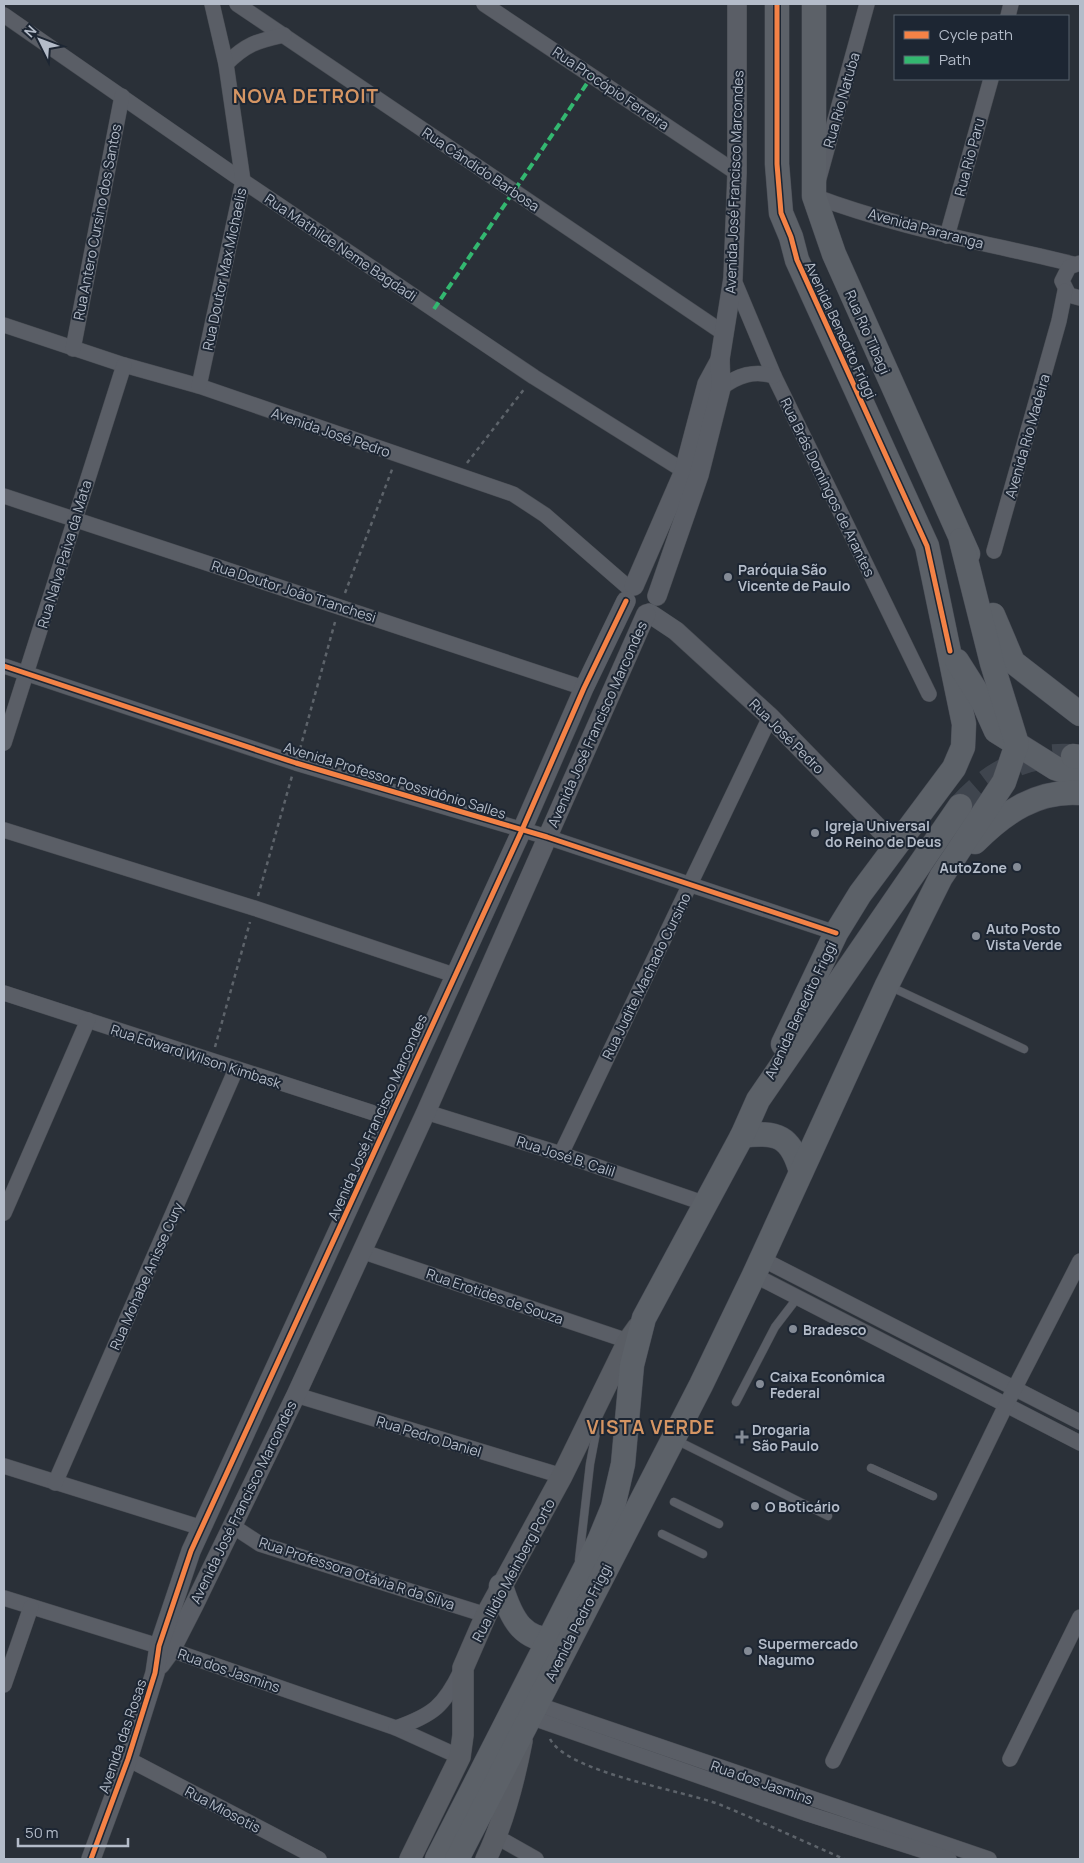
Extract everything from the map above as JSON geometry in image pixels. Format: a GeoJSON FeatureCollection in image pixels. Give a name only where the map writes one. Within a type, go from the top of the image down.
{"type":"FeatureCollection","features":[{"type":"Feature","properties":{"kind":"main road","name":"Avenida Benedito Friggi"},"geometry":{"type":"LineString","coordinates":[[559,1639],[575,1588],[599,1541],[613,1507],[623,1464],[632,1365],[644,1318],[742,1136],[836,933],[895,845],[954,768],[963,747],[964,724],[928,546],[797,260],[782,213],[777,164],[776,4]]}},
{"type":"Feature","properties":{"kind":"main road","name":"Rua Rio Tibagi"},"geometry":{"type":"LineString","coordinates":[[814,4],[814,196],[834,254],[1013,662],[1080,714]]}},
{"type":"Feature","properties":{"kind":"main road"},"geometry":{"type":"LineString","coordinates":[[777,164],[797,187],[814,196]]}},
{"type":"Feature","properties":{"kind":"main road"},"geometry":{"type":"LineString","coordinates":[[782,213],[814,196]]}},
{"type":"Feature","properties":{"kind":"main road"},"geometry":{"type":"LineString","coordinates":[[758,1267],[887,985],[940,878],[1004,782],[1017,744],[992,663],[961,540]]}},
{"type":"Feature","properties":{"kind":"main road"},"geometry":{"type":"LineString","coordinates":[[950,651],[983,702],[996,731],[1055,768],[1078,763]]}},
{"type":"Feature","properties":{"kind":"main road"},"geometry":{"type":"LineString","coordinates":[[940,878],[989,828],[1011,811],[1040,797],[1063,792],[1080,793]]}},
{"type":"Feature","properties":{"kind":"main road","name":"Avenida Benedito Friggi"},"geometry":{"type":"LineString","coordinates":[[758,1100],[960,806]]}},
{"type":"Feature","properties":{"kind":"main road"},"geometry":{"type":"LineString","coordinates":[[742,1136],[761,1133],[776,1135],[788,1144],[796,1156],[801,1172]]}},
{"type":"Feature","properties":{"kind":"main road","name":"Avenida Pedro Friggi"},"geometry":{"type":"LineString","coordinates":[[437,1859],[701,1385],[758,1267]]}},
{"type":"Feature","properties":{"kind":"main road","name":"Rua Ilidio Meinberg Porto"},"geometry":{"type":"LineString","coordinates":[[410,1859],[460,1757],[463,1735],[463,1668],[486,1615],[562,1476],[628,1341],[644,1318]]}},
{"type":"Feature","properties":{"kind":"main road"},"geometry":{"type":"LineString","coordinates":[[501,1586],[512,1617],[531,1634],[559,1639]]}},
{"type":"Feature","properties":{"kind":"main road","name":"Avenida Pedro Friggi"},"geometry":{"type":"LineString","coordinates":[[457,1859],[536,1718],[559,1639]]}},
{"type":"Feature","properties":{"kind":"main road"},"geometry":{"type":"LineString","coordinates":[[486,1859],[497,1837],[536,1718]]}},
{"type":"Feature","properties":{"kind":"street","name":"Rua Doutor Max Michaelis"},"geometry":{"type":"LineString","coordinates":[[199,386],[243,181],[226,64],[212,4]]}},
{"type":"Feature","properties":{"kind":"street","name":"Rua Cândido Barbosa"},"geometry":{"type":"LineString","coordinates":[[237,4],[725,334]]}},
{"type":"Feature","properties":{"kind":"street","name":"Rua Procópio Ferreira"},"geometry":{"type":"LineString","coordinates":[[484,4],[737,174]]}},
{"type":"Feature","properties":{"kind":"street","name":"Avenida José Francisco Marcondes"},"geometry":{"type":"LineString","coordinates":[[165,1648],[214,1562],[296,1395],[426,1112],[547,837],[652,606],[699,475],[721,388],[720,359],[734,278],[737,174],[737,4]]}},
{"type":"Feature","properties":{"kind":"street","name":"Rua Rio Natuba"},"geometry":{"type":"LineString","coordinates":[[814,196],[868,4]]}},
{"type":"Feature","properties":{"kind":"street","name":"Rua Mathilde Neme Bagdadi"},"geometry":{"type":"LineString","coordinates":[[4,16],[243,181],[534,377],[684,471]]}},
{"type":"Feature","properties":{"kind":"street"},"geometry":{"type":"LineString","coordinates":[[226,64],[242,48],[260,40],[284,35]]}},
{"type":"Feature","properties":{"kind":"street","name":"Rua Rio Paru"},"geometry":{"type":"LineString","coordinates":[[947,236],[990,80]]}},
{"type":"Feature","properties":{"kind":"street","name":"Rua Antero Cursino dos Santos"},"geometry":{"type":"LineString","coordinates":[[73,349],[122,96]]}},
{"type":"Feature","properties":{"kind":"street","name":"Avenida Pararanga"},"geometry":{"type":"LineString","coordinates":[[814,196],[947,236],[1075,265]]}},
{"type":"Feature","properties":{"kind":"street","name":"Avenida Rio Madeira"},"geometry":{"type":"LineString","coordinates":[[994,551],[1059,321],[1065,291],[1075,265]]}},
{"type":"Feature","properties":{"kind":"street","name":"Rua Brás Domingos de Arantes"},"geometry":{"type":"LineString","coordinates":[[734,278],[774,376],[929,694]]}},
{"type":"Feature","properties":{"kind":"street"},"geometry":{"type":"LineString","coordinates":[[1065,291],[1069,295],[1080,298]]}},
{"type":"Feature","properties":{"kind":"street","name":"Avenida Rio Madeira"},"geometry":{"type":"LineString","coordinates":[[1059,321],[1080,298]]}},
{"type":"Feature","properties":{"kind":"street","name":"Avenida José Pedro"},"geometry":{"type":"LineString","coordinates":[[4,325],[124,365],[199,386],[513,494],[545,515],[630,592]]}},
{"type":"Feature","properties":{"kind":"street","name":"Avenida José Francisco Marcondes"},"geometry":{"type":"LineString","coordinates":[[165,1648],[191,1551],[522,830],[584,688],[630,592],[684,471],[707,384],[720,359]]}},
{"type":"Feature","properties":{"kind":"street","name":"Rua Nalva Paiva da Mata"},"geometry":{"type":"LineString","coordinates":[[4,743],[124,365]]}},
{"type":"Feature","properties":{"kind":"street"},"geometry":{"type":"LineString","coordinates":[[721,388],[739,376],[760,372],[774,376]]}},
{"type":"Feature","properties":{"kind":"street","name":"Rua Doutor João Tranchesi"},"geometry":{"type":"LineString","coordinates":[[4,496],[584,688]]}},
{"type":"Feature","properties":{"kind":"street"},"geometry":{"type":"LineString","coordinates":[[645,584],[650,586],[652,606],[632,611],[630,592],[645,584]]}},
{"type":"Feature","properties":{"kind":"street","name":"Rua José Pedro"},"geometry":{"type":"LineString","coordinates":[[652,606],[770,717],[895,845]]}},
{"type":"Feature","properties":{"kind":"street","name":"Avenida Professor Possidônio Salles"},"geometry":{"type":"LineString","coordinates":[[4,666],[296,763],[547,837],[836,933]]}},
{"type":"Feature","properties":{"kind":"street","name":"Rua Judite Machado Cursino"},"geometry":{"type":"LineString","coordinates":[[562,1154],[770,717]]}},
{"type":"Feature","properties":{"kind":"street"},"geometry":{"type":"LineString","coordinates":[[4,830],[254,908],[454,975]]}},
{"type":"Feature","properties":{"kind":"street","name":"Rua Edward Wilson Kimbask"},"geometry":{"type":"LineString","coordinates":[[4,993],[389,1118]]}},
{"type":"Feature","properties":{"kind":"street"},"geometry":{"type":"LineString","coordinates":[[4,1213],[88,1020]]}},
{"type":"Feature","properties":{"kind":"street","name":"Rua Mohabe Anisse Cury"},"geometry":{"type":"LineString","coordinates":[[55,1483],[236,1069]]}},
{"type":"Feature","properties":{"kind":"street","name":"Rua José B. Calil"},"geometry":{"type":"LineString","coordinates":[[426,1112],[562,1154],[706,1204]]}},
{"type":"Feature","properties":{"kind":"street","name":"Rua Erotides de Souza"},"geometry":{"type":"LineString","coordinates":[[361,1252],[628,1341]]}},
{"type":"Feature","properties":{"kind":"street"},"geometry":{"type":"LineString","coordinates":[[833,1761],[1006,1405],[1080,1261]]}},
{"type":"Feature","properties":{"kind":"street"},"geometry":{"type":"LineString","coordinates":[[758,1267],[798,1297],[1080,1443]]}},
{"type":"Feature","properties":{"kind":"street"},"geometry":{"type":"LineString","coordinates":[[758,1267],[1080,1422]]}},
{"type":"Feature","properties":{"kind":"street","name":"Rua Pedro Daniel"},"geometry":{"type":"LineString","coordinates":[[296,1395],[562,1476]]}},
{"type":"Feature","properties":{"kind":"street"},"geometry":{"type":"LineString","coordinates":[[4,1466],[202,1528]]}},
{"type":"Feature","properties":{"kind":"street","name":"Rua Professora Otávia R da Silva"},"geometry":{"type":"LineString","coordinates":[[231,1526],[260,1544],[486,1615]]}},
{"type":"Feature","properties":{"kind":"street"},"geometry":{"type":"LineString","coordinates":[[191,1551],[193,1560],[197,1564],[204,1565],[214,1562]]}},
{"type":"Feature","properties":{"kind":"street","name":"Rua dos Jasmins"},"geometry":{"type":"LineString","coordinates":[[4,1598],[165,1648],[396,1728],[460,1757]]}},
{"type":"Feature","properties":{"kind":"street"},"geometry":{"type":"LineString","coordinates":[[4,1685],[31,1607]]}},
{"type":"Feature","properties":{"kind":"street"},"geometry":{"type":"LineString","coordinates":[[1010,1759],[1080,1617]]}},
{"type":"Feature","properties":{"kind":"street","name":"Avenida das Rosas"},"geometry":{"type":"LineString","coordinates":[[91,1859],[128,1759],[165,1648]]}},
{"type":"Feature","properties":{"kind":"street"},"geometry":{"type":"LineString","coordinates":[[396,1728],[419,1720],[434,1710],[449,1696],[463,1668]]}},
{"type":"Feature","properties":{"kind":"street","name":"Rua dos Jasmins"},"geometry":{"type":"LineString","coordinates":[[536,1718],[804,1813],[949,1859]]}},
{"type":"Feature","properties":{"kind":"street","name":"Rua dos Jasmins"},"geometry":{"type":"LineString","coordinates":[[536,1718],[989,1859]]}},
{"type":"Feature","properties":{"kind":"street","name":"Rua Miosotis"},"geometry":{"type":"LineString","coordinates":[[128,1759],[319,1859]]}},
{"type":"Feature","properties":{"kind":"street"},"geometry":{"type":"LineString","coordinates":[[497,1837],[536,1859]]}},
{"type":"Feature","properties":{"kind":"lane"},"geometry":{"type":"LineString","coordinates":[[887,985],[1024,1049]]}},
{"type":"Feature","properties":{"kind":"lane"},"geometry":{"type":"LineString","coordinates":[[736,1402],[774,1327],[798,1297]]}},
{"type":"Feature","properties":{"kind":"lane"},"geometry":{"type":"LineString","coordinates":[[575,1588],[590,1464],[604,1391]]}},
{"type":"Feature","properties":{"kind":"lane"},"geometry":{"type":"LineString","coordinates":[[672,1438],[828,1516]]}},
{"type":"Feature","properties":{"kind":"lane"},"geometry":{"type":"LineString","coordinates":[[871,1468],[933,1496]]}},
{"type":"Feature","properties":{"kind":"lane"},"geometry":{"type":"LineString","coordinates":[[674,1502],[719,1524]]}},
{"type":"Feature","properties":{"kind":"lane"},"geometry":{"type":"LineString","coordinates":[[662,1534],[703,1554]]}},
{"type":"Feature","properties":{"kind":"path"},"geometry":{"type":"LineString","coordinates":[[457,476],[534,377]]}},
{"type":"Feature","properties":{"kind":"path"},"geometry":{"type":"LineString","coordinates":[[536,1718],[560,1752],[601,1770],[720,1805],[844,1859]]}},
{"type":"Feature","properties":{"kind":"tunnel"},"geometry":{"type":"LineString","coordinates":[[960,806],[984,783],[1010,767],[1040,758],[1073,756]]}},
{"type":"Feature","properties":{"kind":"marked path"},"geometry":{"type":"LineString","coordinates":[[434,309],[592,76]]}},
{"type":"Feature","properties":{"kind":"cycle path"},"geometry":{"type":"LineString","coordinates":[[777,4],[777,164],[781,213],[791,237],[797,260],[927,546],[950,651]]}},
{"type":"Feature","properties":{"kind":"cycle path"},"geometry":{"type":"LineString","coordinates":[[91,1859],[128,1759],[155,1673],[159,1646],[191,1551],[522,830],[584,688],[626,601]]}},
{"type":"Feature","properties":{"kind":"cycle path"},"geometry":{"type":"LineString","coordinates":[[4,666],[296,763],[547,837],[836,933]]}},
{"type":"Feature","properties":{"kind":"place","name":"Paróquia São Vicente de Paulo"},"geometry":{"type":"Point","coordinates":[728,577]}},
{"type":"Feature","properties":{"kind":"place","name":"Igreja Universal do Reino de Deus"},"geometry":{"type":"Point","coordinates":[815,833]}},
{"type":"Feature","properties":{"kind":"place","name":"AutoZone"},"geometry":{"type":"Point","coordinates":[1017,867]}},
{"type":"Feature","properties":{"kind":"place","name":"Auto Posto Vista Verde"},"geometry":{"type":"Point","coordinates":[976,936]}},
{"type":"Feature","properties":{"kind":"place","name":"Bradesco"},"geometry":{"type":"Point","coordinates":[793,1329]}},
{"type":"Feature","properties":{"kind":"place","name":"Caixa Econômica Federal"},"geometry":{"type":"Point","coordinates":[760,1384]}},
{"type":"Feature","properties":{"kind":"place","name":"Drogaria São Paulo"},"geometry":{"type":"Point","coordinates":[742,1437]}},
{"type":"Feature","properties":{"kind":"place","name":"O Boticário"},"geometry":{"type":"Point","coordinates":[755,1506]}},
{"type":"Feature","properties":{"kind":"place","name":"Supermercado Nagumo"},"geometry":{"type":"Point","coordinates":[748,1651]}},
{"type":"Feature","properties":{"kind":"district","name":"NOVA DETROIT"},"geometry":{"type":"Point","coordinates":[306,96]}},
{"type":"Feature","properties":{"kind":"district","name":"VISTA VERDE"},"geometry":{"type":"Point","coordinates":[651,1427]}}]}
